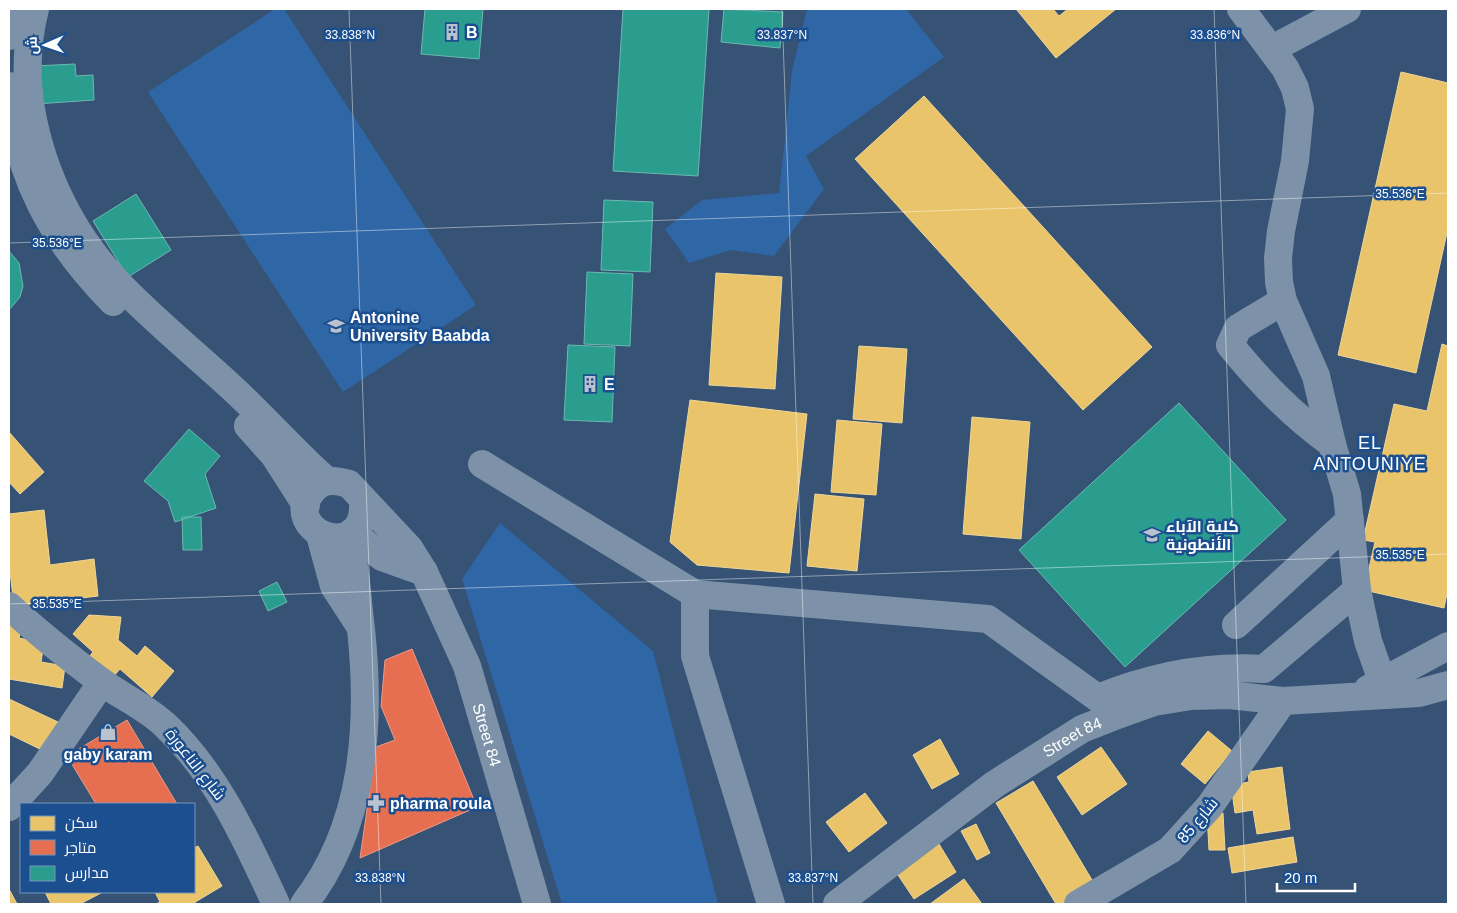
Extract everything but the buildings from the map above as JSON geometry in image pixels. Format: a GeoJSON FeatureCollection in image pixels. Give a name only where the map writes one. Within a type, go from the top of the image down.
{"type":"FeatureCollection","features":[{"type":"Feature","properties":{"kind":"street"},"geometry":{"type":"LineString","coordinates":[[9,36],[11,9]]}},
{"type":"Feature","properties":{"kind":"street"},"geometry":{"type":"LineString","coordinates":[[35,9],[30,28],[27,82],[37,139],[54,188],[83,238],[120,286],[231,387],[327,481]]}},
{"type":"Feature","properties":{"kind":"street"},"geometry":{"type":"LineString","coordinates":[[1241,9],[1285,68],[1295,88],[1300,109],[1295,160],[1280,231],[1278,258],[1283,301],[1316,376],[1332,444],[1347,494],[1357,590],[1368,641],[1385,688]]}},
{"type":"Feature","properties":{"kind":"street"},"geometry":{"type":"LineString","coordinates":[[1272,49],[1347,9]]}},
{"type":"Feature","properties":{"kind":"street"},"geometry":{"type":"LineString","coordinates":[[9,86],[12,115],[32,189],[50,224],[82,270],[137,326],[246,423],[280,463],[306,505]]}},
{"type":"Feature","properties":{"kind":"street"},"geometry":{"type":"LineString","coordinates":[[1283,301],[1238,328],[1230,345],[1251,371],[1298,419],[1332,444]]}},
{"type":"Feature","properties":{"kind":"street"},"geometry":{"type":"LineString","coordinates":[[482,464],[695,594],[988,619],[1109,706],[1126,687],[1181,672],[1232,667],[1264,669],[1357,590]]}},
{"type":"Feature","properties":{"kind":"street"},"geometry":{"type":"LineString","coordinates":[[320,535],[335,538],[350,534],[360,524],[363,501],[358,491],[349,484],[338,480],[327,481],[317,486],[309,494],[306,505],[308,522],[320,535],[334,586],[360,627]]}},
{"type":"Feature","properties":{"kind":"street","name":"Street 84"},"geometry":{"type":"LineString","coordinates":[[363,501],[398,536],[424,572],[466,666],[537,904]]}},
{"type":"Feature","properties":{"kind":"street"},"geometry":{"type":"LineString","coordinates":[[1236,625],[1350,520]]}},
{"type":"Feature","properties":{"kind":"street"},"geometry":{"type":"LineString","coordinates":[[350,534],[382,557],[424,572]]}},
{"type":"Feature","properties":{"kind":"street"},"geometry":{"type":"LineString","coordinates":[[304,904],[318,886],[334,857],[361,772],[367,714],[365,662],[360,627],[357,578],[350,534]]}},
{"type":"Feature","properties":{"kind":"street"},"geometry":{"type":"LineString","coordinates":[[695,594],[695,656],[771,904]]}},
{"type":"Feature","properties":{"kind":"street","name":"شارع الناعورة"},"geometry":{"type":"LineString","coordinates":[[9,606],[102,682],[164,724],[187,748],[210,776],[237,820],[276,904]]}},
{"type":"Feature","properties":{"kind":"street"},"geometry":{"type":"LineString","coordinates":[[1385,688],[1448,646]]}},
{"type":"Feature","properties":{"kind":"street"},"geometry":{"type":"LineString","coordinates":[[9,807],[40,773],[102,682]]}},
{"type":"Feature","properties":{"kind":"street"},"geometry":{"type":"LineString","coordinates":[[1385,688],[1419,693],[1448,685]]}},
{"type":"Feature","properties":{"kind":"street","name":"Street 84"},"geometry":{"type":"LineString","coordinates":[[837,904],[995,784],[1082,729],[1109,706],[1191,696],[1229,695],[1283,701],[1353,697],[1385,688]]}},
{"type":"Feature","properties":{"kind":"street","name":"شارع 85"},"geometry":{"type":"LineString","coordinates":[[1078,904],[1170,850],[1209,807],[1283,701]]}},
{"type":"Feature","properties":{"kind":"shaded area"},"geometry":{"type":"Polygon","coordinates":[[[275,9],[284,9],[476,305],[343,392],[148,92],[275,9]]]}},
{"type":"Feature","properties":{"kind":"shaded area"},"geometry":{"type":"Polygon","coordinates":[[[807,9],[906,9],[944,57],[806,156],[824,189],[774,256],[731,250],[689,263],[665,229],[702,200],[779,193],[792,71],[807,9]]]}},
{"type":"Feature","properties":{"kind":"shaded area"},"geometry":{"type":"Polygon","coordinates":[[[500,523],[653,651],[718,904],[562,904],[462,579],[500,523]]]}},
{"type":"Feature","properties":{"kind":"place","name":"B"},"geometry":{"type":"Point","coordinates":[452,32]}},
{"type":"Feature","properties":{"kind":"place","name":"Antonine University Baabda"},"geometry":{"type":"Point","coordinates":[336,326]}},
{"type":"Feature","properties":{"kind":"place","name":"E"},"geometry":{"type":"Point","coordinates":[590,384]}},
{"type":"Feature","properties":{"kind":"place","name":"كلية الآباء الأنطونية"},"geometry":{"type":"Point","coordinates":[1152,535]}},
{"type":"Feature","properties":{"kind":"place","name":"gaby karam"},"geometry":{"type":"Point","coordinates":[108,732]}},
{"type":"Feature","properties":{"kind":"place","name":"pharma roula"},"geometry":{"type":"Point","coordinates":[376,803]}},
{"type":"Feature","properties":{"kind":"district","name":"EL ANTOUNIYE"},"geometry":{"type":"Point","coordinates":[1370,453]}}]}
